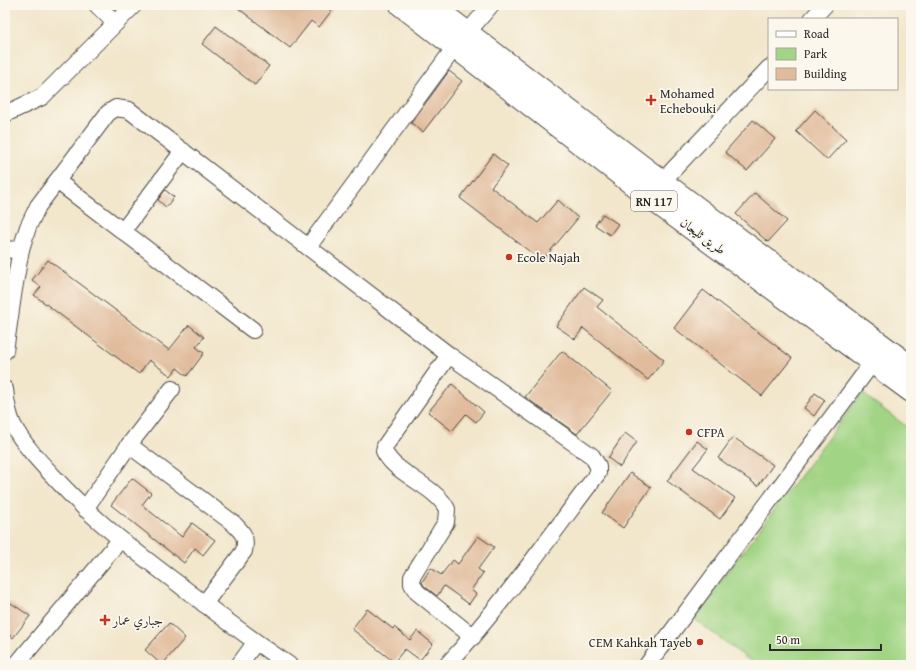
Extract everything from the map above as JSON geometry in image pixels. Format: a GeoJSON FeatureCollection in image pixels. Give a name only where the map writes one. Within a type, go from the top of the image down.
{"type":"FeatureCollection","features":[{"type":"Feature","properties":{"kind":"main road","name":"طريق ثليجان"},"geometry":{"type":"LineString","coordinates":[[401,5],[461,40],[655,189],[911,391]]}},
{"type":"Feature","properties":{"kind":"main road","name":"طريق ثليجان"},"geometry":{"type":"LineString","coordinates":[[431,5],[461,40]]}},
{"type":"Feature","properties":{"kind":"main road","name":"طريق ثليجان"},"geometry":{"type":"LineString","coordinates":[[655,189],[911,367]]}},
{"type":"Feature","properties":{"kind":"street"},"geometry":{"type":"LineString","coordinates":[[97,5],[114,23]]}},
{"type":"Feature","properties":{"kind":"street"},"geometry":{"type":"LineString","coordinates":[[5,114],[42,98],[114,23],[134,5]]}},
{"type":"Feature","properties":{"kind":"street"},"geometry":{"type":"LineString","coordinates":[[308,247],[461,40],[491,5]]}},
{"type":"Feature","properties":{"kind":"street"},"geometry":{"type":"LineString","coordinates":[[813,18],[825,5]]}},
{"type":"Feature","properties":{"kind":"street"},"geometry":{"type":"LineString","coordinates":[[655,189],[768,69]]}},
{"type":"Feature","properties":{"kind":"street"},"geometry":{"type":"LineString","coordinates":[[5,351],[21,249],[28,227],[38,206],[108,113],[116,108],[129,110],[449,355],[592,456],[598,466],[598,473],[473,637],[447,665]]}},
{"type":"Feature","properties":{"kind":"street"},"geometry":{"type":"LineString","coordinates":[[123,231],[183,151]]}},
{"type":"Feature","properties":{"kind":"street"},"geometry":{"type":"LineString","coordinates":[[57,181],[254,330]]}},
{"type":"Feature","properties":{"kind":"street"},"geometry":{"type":"LineString","coordinates":[[5,250],[21,249]]}},
{"type":"Feature","properties":{"kind":"street"},"geometry":{"type":"LineString","coordinates":[[449,355],[385,446],[384,451],[395,464],[441,500],[447,509],[446,522],[412,577],[412,584],[418,592],[473,637]]}},
{"type":"Feature","properties":{"kind":"street"},"geometry":{"type":"LineString","coordinates":[[647,665],[873,362]]}},
{"type":"Feature","properties":{"kind":"street"},"geometry":{"type":"LineString","coordinates":[[85,508],[129,445],[172,389]]}},
{"type":"Feature","properties":{"kind":"street"},"geometry":{"type":"LineString","coordinates":[[5,397],[13,424],[22,439],[43,465],[85,508],[120,540],[256,643],[289,665]]}},
{"type":"Feature","properties":{"kind":"street"},"geometry":{"type":"LineString","coordinates":[[129,445],[243,532],[246,541],[244,551],[204,604]]}},
{"type":"Feature","properties":{"kind":"street"},"geometry":{"type":"LineString","coordinates":[[16,665],[120,540]]}},
{"type":"Feature","properties":{"kind":"street"},"geometry":{"type":"LineString","coordinates":[[239,665],[256,643]]}},
{"type":"Feature","properties":{"kind":"green space"},"geometry":{"type":"Polygon","coordinates":[[[862,393],[911,430],[911,665],[756,665],[693,618],[862,393]]]}},
{"type":"Feature","properties":{"kind":"building"},"geometry":{"type":"Polygon","coordinates":[[[234,5],[336,5],[319,27],[311,21],[290,48],[234,5]]]}},
{"type":"Feature","properties":{"kind":"building"},"geometry":{"type":"Polygon","coordinates":[[[216,26],[269,66],[255,85],[202,44],[216,26]]]}},
{"type":"Feature","properties":{"kind":"building"},"geometry":{"type":"Polygon","coordinates":[[[449,71],[462,81],[423,132],[411,123],[449,71]]]}},
{"type":"Feature","properties":{"kind":"building"},"geometry":{"type":"Polygon","coordinates":[[[815,110],[846,139],[827,160],[796,131],[815,110]]]}},
{"type":"Feature","properties":{"kind":"building"},"geometry":{"type":"Polygon","coordinates":[[[753,120],[775,139],[747,171],[725,152],[753,120]]]}},
{"type":"Feature","properties":{"kind":"building"},"geometry":{"type":"Polygon","coordinates":[[[493,154],[508,166],[491,187],[538,223],[558,200],[578,218],[542,261],[460,198],[493,154]]]}},
{"type":"Feature","properties":{"kind":"building"},"geometry":{"type":"Polygon","coordinates":[[[165,190],[174,197],[166,207],[158,200],[165,190]]]}},
{"type":"Feature","properties":{"kind":"building"},"geometry":{"type":"Polygon","coordinates":[[[755,193],[787,221],[768,242],[736,214],[755,193]]]}},
{"type":"Feature","properties":{"kind":"building"},"geometry":{"type":"Polygon","coordinates":[[[603,214],[618,224],[610,235],[595,225],[603,214]]]}},
{"type":"Feature","properties":{"kind":"building"},"geometry":{"type":"Polygon","coordinates":[[[48,260],[169,350],[189,325],[204,337],[196,347],[204,353],[187,376],[177,368],[171,376],[149,360],[139,374],[34,295],[41,287],[32,280],[48,260]]]}},
{"type":"Feature","properties":{"kind":"building"},"geometry":{"type":"Polygon","coordinates":[[[584,287],[603,300],[597,307],[664,360],[648,380],[583,328],[575,339],[556,326],[584,287]]]}},
{"type":"Feature","properties":{"kind":"building"},"geometry":{"type":"Polygon","coordinates":[[[703,290],[792,358],[762,396],[674,328],[703,290]]]}},
{"type":"Feature","properties":{"kind":"building"},"geometry":{"type":"Polygon","coordinates":[[[562,351],[612,391],[577,434],[525,397],[562,351]]]}},
{"type":"Feature","properties":{"kind":"building"},"geometry":{"type":"Polygon","coordinates":[[[452,384],[484,412],[476,422],[466,414],[452,431],[428,412],[452,384]]]}},
{"type":"Feature","properties":{"kind":"building"},"geometry":{"type":"Polygon","coordinates":[[[815,393],[825,400],[814,416],[804,408],[815,393]]]}},
{"type":"Feature","properties":{"kind":"building"},"geometry":{"type":"Polygon","coordinates":[[[625,433],[637,442],[620,467],[608,458],[625,433]]]}},
{"type":"Feature","properties":{"kind":"building"},"geometry":{"type":"Polygon","coordinates":[[[733,437],[773,465],[758,486],[718,458],[733,437]]]}},
{"type":"Feature","properties":{"kind":"building"},"geometry":{"type":"Polygon","coordinates":[[[697,441],[708,449],[693,468],[735,498],[720,519],[667,481],[697,441]]]}},
{"type":"Feature","properties":{"kind":"building"},"geometry":{"type":"Polygon","coordinates":[[[630,473],[651,487],[623,528],[602,513],[630,473]]]}},
{"type":"Feature","properties":{"kind":"building"},"geometry":{"type":"Polygon","coordinates":[[[132,478],[151,493],[142,505],[182,537],[192,523],[215,540],[203,555],[195,548],[184,563],[111,505],[132,478]]]}},
{"type":"Feature","properties":{"kind":"building"},"geometry":{"type":"Polygon","coordinates":[[[478,536],[494,547],[478,569],[483,573],[471,590],[476,594],[469,604],[444,586],[437,596],[424,586],[422,582],[431,568],[441,575],[453,560],[458,564],[478,536]]]}},
{"type":"Feature","properties":{"kind":"building"},"geometry":{"type":"Polygon","coordinates":[[[5,599],[30,616],[13,638],[5,631],[5,599]]]}},
{"type":"Feature","properties":{"kind":"building"},"geometry":{"type":"Polygon","coordinates":[[[367,609],[410,640],[417,631],[433,644],[420,660],[405,649],[394,662],[352,629],[367,609]]]}},
{"type":"Feature","properties":{"kind":"building"},"geometry":{"type":"Polygon","coordinates":[[[169,623],[185,638],[162,665],[145,650],[169,623]]]}},
{"type":"Feature","properties":{"kind":"place","name":"Mohamed Echebouki"},"geometry":{"type":"Point","coordinates":[651,100]}},
{"type":"Feature","properties":{"kind":"place","name":"Ecole Najah"},"geometry":{"type":"Point","coordinates":[509,257]}},
{"type":"Feature","properties":{"kind":"place","name":"CFPA"},"geometry":{"type":"Point","coordinates":[689,432]}},
{"type":"Feature","properties":{"kind":"place","name":"جباري عمار"},"geometry":{"type":"Point","coordinates":[105,620]}},
{"type":"Feature","properties":{"kind":"place","name":"CEM Kahkah Tayeb"},"geometry":{"type":"Point","coordinates":[700,642]}}]}
